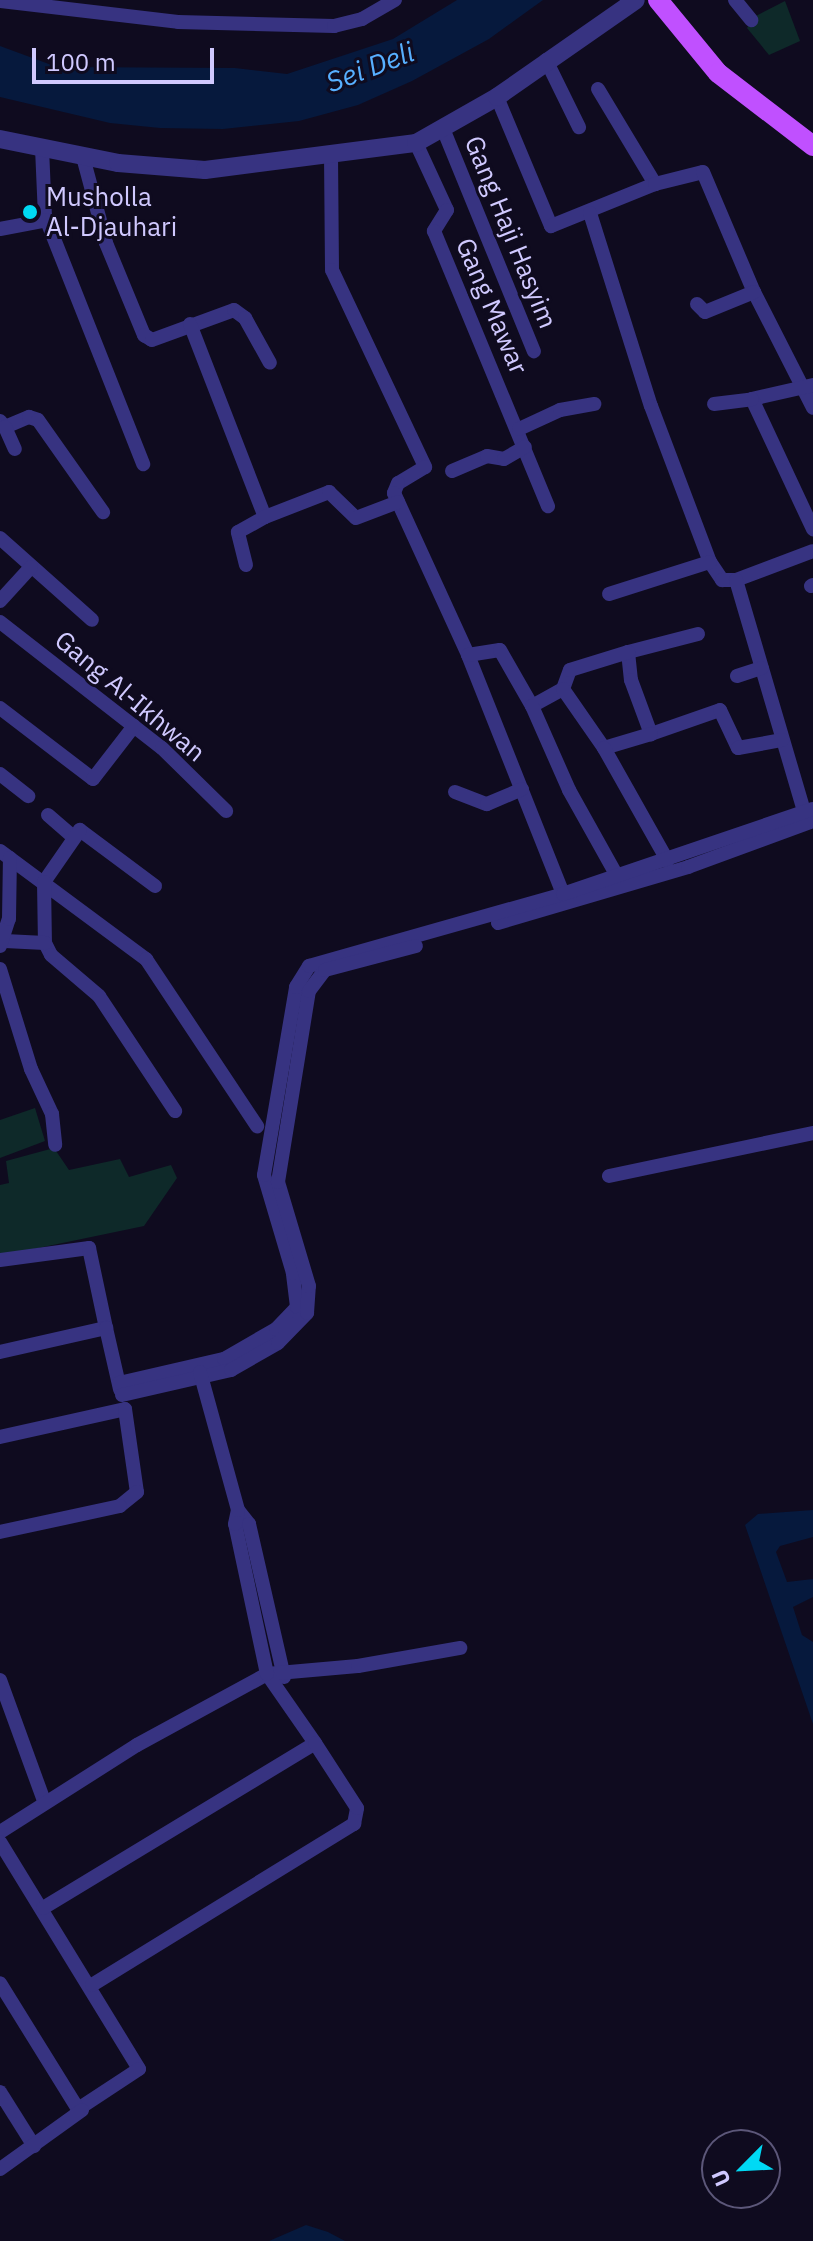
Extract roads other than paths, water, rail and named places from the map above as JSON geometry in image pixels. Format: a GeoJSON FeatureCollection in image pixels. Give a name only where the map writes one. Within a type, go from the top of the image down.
{"type":"FeatureCollection","features":[{"type":"Feature","properties":{"kind":"main road"},"geometry":{"type":"LineString","coordinates":[[658,0],[718,73],[813,146]]}},
{"type":"Feature","properties":{"kind":"street"},"geometry":{"type":"LineString","coordinates":[[0,1],[178,22],[334,26],[362,19],[395,0]]}},
{"type":"Feature","properties":{"kind":"street"},"geometry":{"type":"LineString","coordinates":[[0,139],[83,157],[205,170],[416,143],[444,131],[497,97],[636,0]]}},
{"type":"Feature","properties":{"kind":"street"},"geometry":{"type":"LineString","coordinates":[[735,0],[751,20]]}},
{"type":"Feature","properties":{"kind":"street"},"geometry":{"type":"LineString","coordinates":[[546,60],[579,127]]}},
{"type":"Feature","properties":{"kind":"street"},"geometry":{"type":"LineString","coordinates":[[598,89],[655,184]]}},
{"type":"Feature","properties":{"kind":"street"},"geometry":{"type":"LineString","coordinates":[[497,97],[551,226],[590,213],[655,184],[703,172],[754,292],[806,385],[813,408]]}},
{"type":"Feature","properties":{"kind":"street","name":"Gang Haji Hasyim"},"geometry":{"type":"LineString","coordinates":[[444,131],[534,351]]}},
{"type":"Feature","properties":{"kind":"street","name":"Gang Mawar"},"geometry":{"type":"LineString","coordinates":[[416,143],[447,210],[434,231],[519,429],[548,506]]}},
{"type":"Feature","properties":{"kind":"street"},"geometry":{"type":"LineString","coordinates":[[42,148],[47,220],[143,464]]}},
{"type":"Feature","properties":{"kind":"street"},"geometry":{"type":"LineString","coordinates":[[331,155],[332,270],[425,467],[394,488],[398,502],[468,655],[563,894]]}},
{"type":"Feature","properties":{"kind":"street"},"geometry":{"type":"LineString","coordinates":[[83,157],[106,243],[144,335],[152,340],[190,324],[241,312],[270,363]]}},
{"type":"Feature","properties":{"kind":"street"},"geometry":{"type":"LineString","coordinates":[[590,213],[659,430],[710,562],[722,580],[736,580],[813,551]]}},
{"type":"Feature","properties":{"kind":"street"},"geometry":{"type":"LineString","coordinates":[[0,229],[47,220]]}},
{"type":"Feature","properties":{"kind":"street"},"geometry":{"type":"LineString","coordinates":[[697,304],[705,312],[754,292]]}},
{"type":"Feature","properties":{"kind":"street"},"geometry":{"type":"LineString","coordinates":[[190,324],[265,517]]}},
{"type":"Feature","properties":{"kind":"street"},"geometry":{"type":"LineString","coordinates":[[714,404],[752,399],[806,385]]}},
{"type":"Feature","properties":{"kind":"street"},"geometry":{"type":"LineString","coordinates":[[752,399],[813,529]]}},
{"type":"Feature","properties":{"kind":"street"},"geometry":{"type":"LineString","coordinates":[[519,429],[560,410],[594,404]]}},
{"type":"Feature","properties":{"kind":"street"},"geometry":{"type":"LineString","coordinates":[[15,449],[2,424],[29,417],[38,420],[103,512]]}},
{"type":"Feature","properties":{"kind":"street"},"geometry":{"type":"LineString","coordinates":[[452,471],[487,456],[504,459],[525,447]]}},
{"type":"Feature","properties":{"kind":"street"},"geometry":{"type":"LineString","coordinates":[[246,565],[238,532],[265,517],[329,492],[356,518],[398,502]]}},
{"type":"Feature","properties":{"kind":"street"},"geometry":{"type":"LineString","coordinates":[[0,538],[92,620]]}},
{"type":"Feature","properties":{"kind":"street"},"geometry":{"type":"LineString","coordinates":[[609,594],[710,562]]}},
{"type":"Feature","properties":{"kind":"street"},"geometry":{"type":"LineString","coordinates":[[0,601],[31,567]]}},
{"type":"Feature","properties":{"kind":"street"},"geometry":{"type":"LineString","coordinates":[[0,1437],[122,1396],[200,1374],[293,1322],[297,1292],[271,1176],[302,971],[363,948],[460,930],[686,861],[810,814],[782,740],[736,580]]}},
{"type":"Feature","properties":{"kind":"street","name":"Gang Al-Ikhwan"},"geometry":{"type":"LineString","coordinates":[[0,622],[134,726],[226,811]]}},
{"type":"Feature","properties":{"kind":"street"},"geometry":{"type":"LineString","coordinates":[[532,706],[563,689],[570,670],[698,634]]}},
{"type":"Feature","properties":{"kind":"street"},"geometry":{"type":"LineString","coordinates":[[468,655],[500,650],[532,706],[616,874]]}},
{"type":"Feature","properties":{"kind":"street"},"geometry":{"type":"LineString","coordinates":[[628,652],[631,680],[651,734]]}},
{"type":"Feature","properties":{"kind":"street"},"geometry":{"type":"LineString","coordinates":[[737,676],[762,668]]}},
{"type":"Feature","properties":{"kind":"street"},"geometry":{"type":"LineString","coordinates":[[563,689],[604,748],[667,860]]}},
{"type":"Feature","properties":{"kind":"street"},"geometry":{"type":"LineString","coordinates":[[0,708],[93,779],[134,726]]}},
{"type":"Feature","properties":{"kind":"street"},"geometry":{"type":"LineString","coordinates":[[604,748],[720,710],[738,748],[782,740]]}},
{"type":"Feature","properties":{"kind":"street"},"geometry":{"type":"LineString","coordinates":[[0,774],[28,796]]}},
{"type":"Feature","properties":{"kind":"street"},"geometry":{"type":"LineString","coordinates":[[455,792],[487,804],[522,789]]}},
{"type":"Feature","properties":{"kind":"street"},"geometry":{"type":"LineString","coordinates":[[48,815],[73,837]]}},
{"type":"Feature","properties":{"kind":"street"},"geometry":{"type":"LineString","coordinates":[[155,886],[84,829],[73,837],[44,882],[45,943],[51,955],[99,996],[175,1111]]}},
{"type":"Feature","properties":{"kind":"street"},"geometry":{"type":"LineString","coordinates":[[5,854],[163,978],[257,1126]]}},
{"type":"Feature","properties":{"kind":"street"},"geometry":{"type":"LineString","coordinates":[[5,854],[3,944],[45,943]]}},
{"type":"Feature","properties":{"kind":"street"},"geometry":{"type":"LineString","coordinates":[[506,916],[616,874],[667,860],[686,861]]}},
{"type":"Feature","properties":{"kind":"street"},"geometry":{"type":"LineString","coordinates":[[0,969],[31,1069],[52,1114],[55,1145]]}},
{"type":"Feature","properties":{"kind":"street"},"geometry":{"type":"LineString","coordinates":[[609,1176],[813,1133]]}},
{"type":"Feature","properties":{"kind":"street"},"geometry":{"type":"LineString","coordinates":[[0,1260],[89,1248],[122,1396],[137,1484],[134,1499],[0,1532]]}},
{"type":"Feature","properties":{"kind":"street"},"geometry":{"type":"LineString","coordinates":[[0,1352],[106,1328]]}},
{"type":"Feature","properties":{"kind":"street"},"geometry":{"type":"LineString","coordinates":[[200,1374],[238,1510],[249,1524],[285,1670],[283,1692]]}},
{"type":"Feature","properties":{"kind":"street"},"geometry":{"type":"LineString","coordinates":[[92,1985],[354,1824],[357,1808],[283,1692],[267,1674],[235,1524],[238,1510]]}},
{"type":"Feature","properties":{"kind":"street"},"geometry":{"type":"LineString","coordinates":[[260,1645],[278,1640]]}},
{"type":"Feature","properties":{"kind":"street"},"geometry":{"type":"LineString","coordinates":[[0,1832],[44,1801],[267,1674],[285,1670],[343,1668],[460,1648]]}},
{"type":"Feature","properties":{"kind":"street"},"geometry":{"type":"LineString","coordinates":[[0,1680],[44,1801]]}},
{"type":"Feature","properties":{"kind":"street"},"geometry":{"type":"LineString","coordinates":[[43,1908],[315,1743]]}},
{"type":"Feature","properties":{"kind":"street"},"geometry":{"type":"LineString","coordinates":[[0,1842],[92,1985],[139,2067],[0,2169]]}},
{"type":"Feature","properties":{"kind":"street"},"geometry":{"type":"LineString","coordinates":[[0,1983],[82,2110]]}},
{"type":"Feature","properties":{"kind":"street"},"geometry":{"type":"LineString","coordinates":[[0,2092],[34,2146]]}},
{"type":"Feature","properties":{"kind":"water","name":"Sei Deli"},"geometry":{"type":"Polygon","coordinates":[[[457,0],[543,0],[489,39],[412,81],[358,105],[299,121],[223,129],[160,128],[110,123],[0,97],[0,46],[57,67],[235,68],[287,74],[393,39],[457,0]]]}},
{"type":"Feature","properties":{"kind":"water"},"geometry":{"type":"Polygon","coordinates":[[[813,1510],[813,1537],[780,1546],[776,1552],[787,1582],[813,1579],[813,1597],[793,1607],[802,1635],[813,1642],[813,1724],[745,1525],[758,1514],[813,1510]]]}},
{"type":"Feature","properties":{"kind":"water"},"geometry":{"type":"Polygon","coordinates":[[[306,2225],[328,2232],[345,2241],[269,2241],[306,2225]]]}},
{"type":"Feature","properties":{"kind":"place","name":"Musholla Al-Djauhari"},"geometry":{"type":"Point","coordinates":[30,212]}}]}
